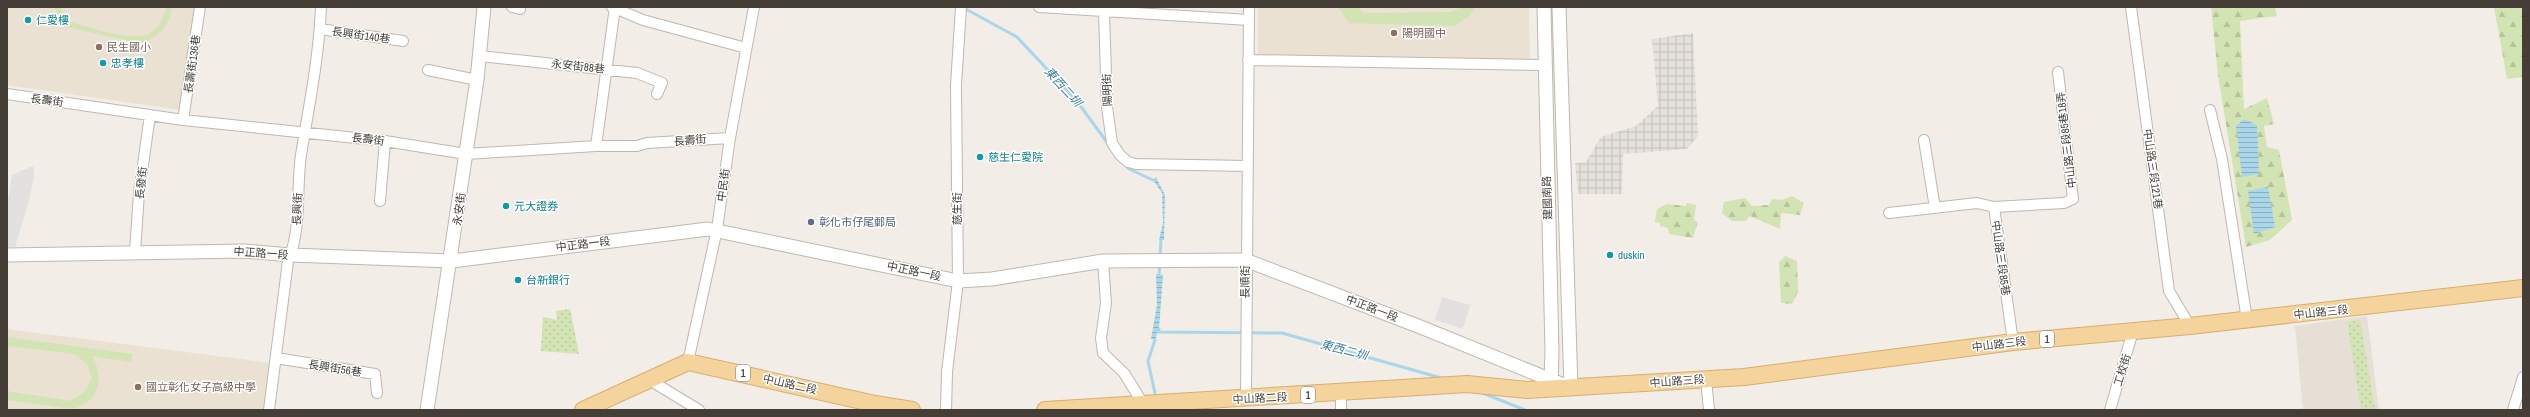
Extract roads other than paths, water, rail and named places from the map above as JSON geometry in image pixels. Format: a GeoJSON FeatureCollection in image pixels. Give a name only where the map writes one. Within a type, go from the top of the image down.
{"type":"FeatureCollection","features":[{"type":"Feature","properties":{"kind":"main road","name":"中山路三段"},"geometry":{"type":"LineString","coordinates":[[1571,388],[1801,371],[2012,342],[2247,320],[2523,288]]}},
{"type":"Feature","properties":{"kind":"main road","name":"中山路二段"},"geometry":{"type":"LineString","coordinates":[[688,362],[873,407],[912,410]]}},
{"type":"Feature","properties":{"kind":"main road"},"geometry":{"type":"LineString","coordinates":[[583,410],[688,362]]}},
{"type":"Feature","properties":{"kind":"main road","name":"中山路二段"},"geometry":{"type":"LineString","coordinates":[[1045,410],[1158,406],[1246,398],[1341,393],[1459,384],[1527,390],[1551,383],[1571,388]]}},
{"type":"Feature","properties":{"kind":"street","name":"長壽街136巷"},"geometry":{"type":"LineString","coordinates":[[183,120],[200,7]]}},
{"type":"Feature","properties":{"kind":"street","name":"長興街"},"geometry":{"type":"LineString","coordinates":[[269,410],[290,255],[295,241],[305,132],[320,29],[321,7]]}},
{"type":"Feature","properties":{"kind":"street","name":"永安街"},"geometry":{"type":"LineString","coordinates":[[427,410],[452,261],[477,80],[484,7]]}},
{"type":"Feature","properties":{"kind":"street"},"geometry":{"type":"LineString","coordinates":[[596,146],[608,69],[614,7],[643,20],[746,48]]}},
{"type":"Feature","properties":{"kind":"street","name":"中民街"},"geometry":{"type":"LineString","coordinates":[[688,362],[717,229],[730,138],[754,7]]}},
{"type":"Feature","properties":{"kind":"street","name":"慈生街"},"geometry":{"type":"LineString","coordinates":[[946,410],[947,372],[958,281],[956,85],[961,7]]}},
{"type":"Feature","properties":{"kind":"street"},"geometry":{"type":"LineString","coordinates":[[1039,7],[1249,20]]}},
{"type":"Feature","properties":{"kind":"street","name":"長順街"},"geometry":{"type":"LineString","coordinates":[[1246,398],[1245,260],[1248,166],[1249,7]]}},
{"type":"Feature","properties":{"kind":"street","name":"建國南路"},"geometry":{"type":"LineString","coordinates":[[1544,7],[1551,383]]}},
{"type":"Feature","properties":{"kind":"street","name":"建國南路"},"geometry":{"type":"LineString","coordinates":[[1559,7],[1571,388]]}},
{"type":"Feature","properties":{"kind":"street","name":"中山路三段121巷"},"geometry":{"type":"LineString","coordinates":[[2131,7],[2169,292],[2190,326]]}},
{"type":"Feature","properties":{"kind":"street","name":"陽明街"},"geometry":{"type":"LineString","coordinates":[[1104,12],[1107,107],[1112,143],[1120,155],[1128,162],[1248,166]]}},
{"type":"Feature","properties":{"kind":"street","name":"長興街140巷"},"geometry":{"type":"LineString","coordinates":[[320,29],[403,40]]}},
{"type":"Feature","properties":{"kind":"street","name":"永安街88巷"},"geometry":{"type":"LineString","coordinates":[[480,56],[637,73],[662,83],[658,94]]}},
{"type":"Feature","properties":{"kind":"street"},"geometry":{"type":"LineString","coordinates":[[1248,60],[1545,65]]}},
{"type":"Feature","properties":{"kind":"street"},"geometry":{"type":"LineString","coordinates":[[428,70],[477,80]]}},
{"type":"Feature","properties":{"kind":"street","name":"中山路三段85巷18弄"},"geometry":{"type":"LineString","coordinates":[[1994,207],[2064,203],[2073,199],[2058,72]]}},
{"type":"Feature","properties":{"kind":"street","name":"長壽街"},"geometry":{"type":"LineString","coordinates":[[7,94],[183,120],[385,141],[466,154],[596,146],[637,146],[647,143],[730,138]]}},
{"type":"Feature","properties":{"kind":"street"},"geometry":{"type":"LineString","coordinates":[[2210,110],[2222,159],[2247,320]]}},
{"type":"Feature","properties":{"kind":"street","name":"長發街"},"geometry":{"type":"LineString","coordinates":[[135,252],[139,193],[150,115]]}},
{"type":"Feature","properties":{"kind":"street"},"geometry":{"type":"LineString","coordinates":[[1924,140],[1935,208]]}},
{"type":"Feature","properties":{"kind":"street"},"geometry":{"type":"LineString","coordinates":[[380,200],[385,141]]}},
{"type":"Feature","properties":{"kind":"street","name":"中山路三段85巷"},"geometry":{"type":"LineString","coordinates":[[1889,213],[1977,203],[1994,207],[2012,342]]}},
{"type":"Feature","properties":{"kind":"street","name":"中正路一段"},"geometry":{"type":"LineString","coordinates":[[7,255],[245,250],[290,255],[452,261],[717,229],[958,281],[992,279],[1103,261],[1153,259],[1245,260],[1551,383]]}},
{"type":"Feature","properties":{"kind":"street"},"geometry":{"type":"LineString","coordinates":[[1103,261],[1106,303],[1101,338],[1103,353],[1158,406]]}},
{"type":"Feature","properties":{"kind":"street","name":"工校街"},"geometry":{"type":"LineString","coordinates":[[2110,410],[2133,331]]}},
{"type":"Feature","properties":{"kind":"street","name":"長興街56巷"},"geometry":{"type":"LineString","coordinates":[[276,358],[375,374],[377,393]]}},
{"type":"Feature","properties":{"kind":"street"},"geometry":{"type":"LineString","coordinates":[[2513,410],[2523,377]]}},
{"type":"Feature","properties":{"kind":"street"},"geometry":{"type":"LineString","coordinates":[[648,379],[699,410]]}},
{"type":"Feature","properties":{"kind":"street"},"geometry":{"type":"LineString","coordinates":[[1706,379],[1709,410]]}},
{"type":"Feature","properties":{"kind":"street"},"geometry":{"type":"LineString","coordinates":[[1341,393],[1341,410]]}},
{"type":"Feature","properties":{"kind":"water"},"geometry":{"type":"Polygon","coordinates":[[[2244,119],[2257,125],[2259,174],[2242,177],[2236,126],[2244,119]]]}},
{"type":"Feature","properties":{"kind":"water"},"geometry":{"type":"Polygon","coordinates":[[[1156,177],[1165,195],[1164,240],[1159,240],[1163,223],[1162,193],[1153,180],[1156,177]]]}},
{"type":"Feature","properties":{"kind":"water"},"geometry":{"type":"Polygon","coordinates":[[[2268,187],[2275,227],[2254,234],[2248,191],[2268,187]]]}},
{"type":"Feature","properties":{"kind":"water"},"geometry":{"type":"Polygon","coordinates":[[[1156,274],[1163,275],[1159,329],[1155,340],[1151,339],[1157,305],[1156,274]]]}},
{"type":"Feature","properties":{"kind":"waterway","name":"東西二圳"},"geometry":{"type":"LineString","coordinates":[[962,7],[1017,37],[1076,100],[1109,145]]}},
{"type":"Feature","properties":{"kind":"waterway","name":"東西二圳"},"geometry":{"type":"LineString","coordinates":[[1125,165],[1129,169],[1153,180]]}},
{"type":"Feature","properties":{"kind":"waterway"},"geometry":{"type":"LineString","coordinates":[[1160,257],[1161,240]]}},
{"type":"Feature","properties":{"kind":"waterway"},"geometry":{"type":"LineString","coordinates":[[1159,275],[1160,264]]}},
{"type":"Feature","properties":{"kind":"waterway","name":"東西二圳"},"geometry":{"type":"LineString","coordinates":[[1159,329],[1158,332],[1282,333],[1445,379]]}},
{"type":"Feature","properties":{"kind":"waterway"},"geometry":{"type":"LineString","coordinates":[[1155,340],[1148,361],[1156,398]]}},
{"type":"Feature","properties":{"kind":"waterway","name":"東西二圳"},"geometry":{"type":"LineString","coordinates":[[1480,392],[1525,410]]}},
{"type":"Feature","properties":{"kind":"place","name":"仁愛樓"},"geometry":{"type":"Point","coordinates":[28,20]}},
{"type":"Feature","properties":{"kind":"place","name":"陽明國中"},"geometry":{"type":"Point","coordinates":[1394,33]}},
{"type":"Feature","properties":{"kind":"place","name":"民生國小"},"geometry":{"type":"Point","coordinates":[99,47]}},
{"type":"Feature","properties":{"kind":"place","name":"忠孝樓"},"geometry":{"type":"Point","coordinates":[103,63]}},
{"type":"Feature","properties":{"kind":"place","name":"慈生仁愛院"},"geometry":{"type":"Point","coordinates":[980,157]}},
{"type":"Feature","properties":{"kind":"place","name":"元大證券"},"geometry":{"type":"Point","coordinates":[506,206]}},
{"type":"Feature","properties":{"kind":"place","name":"彰化市仔尾郵局"},"geometry":{"type":"Point","coordinates":[811,222]}},
{"type":"Feature","properties":{"kind":"place","name":"duskin"},"geometry":{"type":"Point","coordinates":[1610,255]}},
{"type":"Feature","properties":{"kind":"place","name":"台新銀行"},"geometry":{"type":"Point","coordinates":[518,280]}},
{"type":"Feature","properties":{"kind":"place","name":"國立彰化女子高級中學"},"geometry":{"type":"Point","coordinates":[138,387]}}]}
